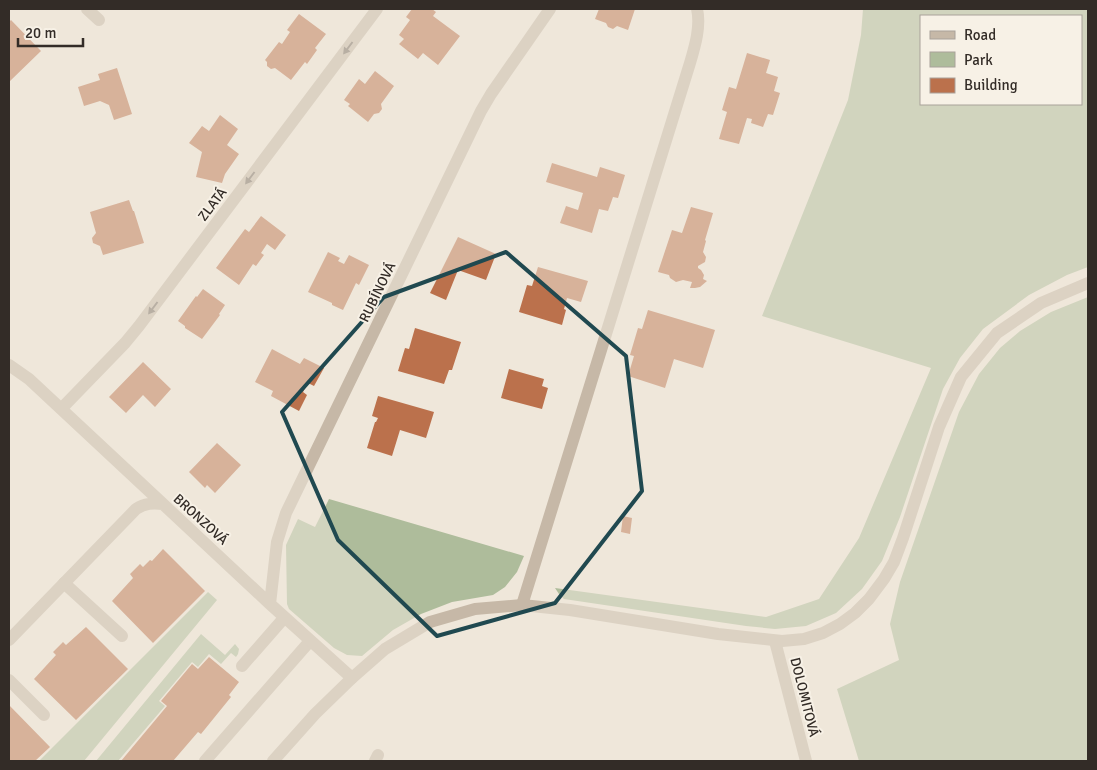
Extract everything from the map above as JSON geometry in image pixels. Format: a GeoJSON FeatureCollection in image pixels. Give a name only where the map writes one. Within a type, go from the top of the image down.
{"type":"FeatureCollection","features":[{"type":"Feature","properties":{"kind":"street"},"geometry":{"type":"LineString","coordinates":[[87,9],[99,20]]}},
{"type":"Feature","properties":{"kind":"street","name":"ZLATÁ"},"geometry":{"type":"LineString","coordinates":[[62,408],[139,326],[377,9]]}},
{"type":"Feature","properties":{"kind":"street","name":"RUBÍNOVÁ"},"geometry":{"type":"LineString","coordinates":[[270,604],[277,542],[286,513],[481,111],[550,9]]}},
{"type":"Feature","properties":{"kind":"street"},"geometry":{"type":"LineString","coordinates":[[522,604],[690,63],[697,36],[697,9]]}},
{"type":"Feature","properties":{"kind":"street"},"geometry":{"type":"LineString","coordinates":[[273,761],[315,714],[385,649],[430,622],[476,609],[522,604],[718,634],[782,641],[804,639],[823,633],[840,624],[870,599],[894,562],[939,427],[961,377],[998,333],[1041,303],[1088,283]]}},
{"type":"Feature","properties":{"kind":"street"},"geometry":{"type":"LineString","coordinates":[[9,365],[29,379],[62,408],[163,504]]}},
{"type":"Feature","properties":{"kind":"street","name":"BRONZOVÁ"},"geometry":{"type":"LineString","coordinates":[[9,640],[136,509],[152,503],[163,504],[284,618],[352,678]]}},
{"type":"Feature","properties":{"kind":"street"},"geometry":{"type":"LineString","coordinates":[[64,583],[122,636]]}},
{"type":"Feature","properties":{"kind":"street"},"geometry":{"type":"LineString","coordinates":[[242,666],[284,618]]}},
{"type":"Feature","properties":{"kind":"street","name":"DOLOMITOVÁ"},"geometry":{"type":"LineString","coordinates":[[775,640],[806,761]]}},
{"type":"Feature","properties":{"kind":"street"},"geometry":{"type":"LineString","coordinates":[[205,761],[310,641]]}},
{"type":"Feature","properties":{"kind":"street"},"geometry":{"type":"LineString","coordinates":[[9,680],[44,715]]}},
{"type":"Feature","properties":{"kind":"highlighted area"},"geometry":{"type":"Polygon","coordinates":[[[506,252],[626,356],[642,491],[555,603],[437,636],[338,540],[282,412],[384,297],[506,252]]]}},
{"type":"Feature","properties":{"kind":"green space"},"geometry":{"type":"Polygon","coordinates":[[[863,9],[1088,9],[1088,267],[1067,275],[1029,295],[983,329],[960,358],[943,389],[900,517],[882,561],[862,589],[836,613],[806,626],[775,629],[564,599],[555,588],[766,617],[819,599],[859,538],[931,368],[762,316],[848,100],[861,35],[863,9]]]}},
{"type":"Feature","properties":{"kind":"green space"},"geometry":{"type":"Polygon","coordinates":[[[1088,297],[1088,761],[859,761],[837,689],[899,660],[890,624],[900,582],[959,412],[979,374],[1000,348],[1020,331],[1051,312],[1088,297]]]}},
{"type":"Feature","properties":{"kind":"green space"},"geometry":{"type":"Polygon","coordinates":[[[329,499],[524,556],[517,572],[505,587],[493,595],[452,602],[421,614],[393,630],[362,656],[347,655],[334,648],[289,609],[287,604],[286,545],[298,519],[315,527],[329,499]]]}},
{"type":"Feature","properties":{"kind":"green space"},"geometry":{"type":"Polygon","coordinates":[[[208,592],[217,600],[84,761],[39,761],[208,592]]]}},
{"type":"Feature","properties":{"kind":"green space"},"geometry":{"type":"Polygon","coordinates":[[[201,634],[225,655],[235,644],[239,649],[238,654],[236,657],[231,653],[221,664],[209,654],[198,667],[192,662],[159,701],[165,706],[118,761],[96,761],[201,634]]]}},
{"type":"Feature","properties":{"kind":"building"},"geometry":{"type":"Polygon","coordinates":[[[412,9],[432,9],[436,12],[433,16],[460,36],[438,65],[423,53],[418,59],[399,44],[404,39],[399,35],[410,20],[406,17],[412,9]]]}},
{"type":"Feature","properties":{"kind":"building"},"geometry":{"type":"Polygon","coordinates":[[[599,9],[635,9],[628,30],[617,26],[613,29],[608,27],[606,23],[595,19],[599,9]]]}},
{"type":"Feature","properties":{"kind":"building"},"geometry":{"type":"Polygon","coordinates":[[[299,14],[326,34],[315,48],[317,50],[307,64],[305,62],[291,80],[275,68],[271,69],[267,66],[265,60],[279,42],[282,44],[290,32],[287,30],[299,14]]]}},
{"type":"Feature","properties":{"kind":"building"},"geometry":{"type":"Polygon","coordinates":[[[11,20],[41,51],[9,82],[9,22],[11,20]]]}},
{"type":"Feature","properties":{"kind":"building"},"geometry":{"type":"Polygon","coordinates":[[[747,53],[770,60],[766,73],[778,77],[774,91],[780,93],[773,115],[768,114],[763,127],[751,123],[752,119],[747,118],[739,144],[719,139],[727,112],[722,110],[729,87],[736,89],[747,53]]]}},
{"type":"Feature","properties":{"kind":"building"},"geometry":{"type":"Polygon","coordinates":[[[117,68],[132,114],[114,120],[109,105],[100,101],[84,106],[78,87],[100,80],[98,74],[117,68]]]}},
{"type":"Feature","properties":{"kind":"building"},"geometry":{"type":"Polygon","coordinates":[[[375,71],[394,86],[381,104],[382,109],[379,113],[374,114],[368,122],[348,106],[350,104],[344,100],[359,79],[365,84],[375,71]]]}},
{"type":"Feature","properties":{"kind":"building"},"geometry":{"type":"Polygon","coordinates":[[[220,115],[238,129],[227,145],[239,154],[225,174],[222,183],[196,177],[202,152],[189,143],[202,126],[209,131],[220,115]]]}},
{"type":"Feature","properties":{"kind":"building"},"geometry":{"type":"Polygon","coordinates":[[[552,163],[597,177],[600,167],[625,175],[618,198],[613,197],[608,211],[599,209],[592,233],[560,223],[566,206],[578,210],[583,193],[546,182],[552,163]]]}},
{"type":"Feature","properties":{"kind":"building"},"geometry":{"type":"Polygon","coordinates":[[[129,200],[144,243],[103,255],[100,246],[93,243],[92,238],[96,233],[90,212],[129,200]]]}},
{"type":"Feature","properties":{"kind":"building"},"geometry":{"type":"Polygon","coordinates":[[[691,207],[713,213],[703,252],[706,257],[705,262],[698,266],[704,275],[703,279],[707,281],[700,287],[695,288],[690,288],[692,282],[683,280],[676,282],[669,275],[658,272],[672,230],[682,233],[691,207]]]}},
{"type":"Feature","properties":{"kind":"building"},"geometry":{"type":"Polygon","coordinates":[[[261,216],[286,235],[275,250],[267,244],[261,253],[264,255],[256,266],[253,264],[239,285],[216,268],[245,229],[249,232],[261,216]]]}},
{"type":"Feature","properties":{"kind":"building"},"geometry":{"type":"Polygon","coordinates":[[[458,237],[496,254],[486,280],[458,270],[446,300],[430,293],[458,237]]]}},
{"type":"Feature","properties":{"kind":"building"},"geometry":{"type":"Polygon","coordinates":[[[328,252],[340,258],[338,261],[344,264],[349,255],[369,265],[359,285],[356,283],[343,310],[308,292],[328,252]]]}},
{"type":"Feature","properties":{"kind":"building"},"geometry":{"type":"Polygon","coordinates":[[[538,267],[588,281],[581,302],[567,298],[562,325],[519,312],[527,285],[532,286],[538,267]]]}},
{"type":"Feature","properties":{"kind":"building"},"geometry":{"type":"Polygon","coordinates":[[[203,289],[225,305],[202,339],[178,321],[203,289]]]}},
{"type":"Feature","properties":{"kind":"building"},"geometry":{"type":"Polygon","coordinates":[[[648,310],[715,330],[703,368],[674,359],[665,388],[628,376],[634,356],[630,355],[638,328],[642,329],[648,310]]]}},
{"type":"Feature","properties":{"kind":"building"},"geometry":{"type":"Polygon","coordinates":[[[415,328],[461,342],[452,370],[449,370],[444,384],[398,371],[405,348],[409,349],[415,328]]]}},
{"type":"Feature","properties":{"kind":"building"},"geometry":{"type":"Polygon","coordinates":[[[272,349],[300,364],[304,358],[324,368],[314,386],[308,383],[303,392],[307,395],[299,411],[271,396],[273,391],[255,382],[272,349]]]}},
{"type":"Feature","properties":{"kind":"building"},"geometry":{"type":"Polygon","coordinates":[[[143,362],[171,389],[155,407],[143,395],[126,413],[109,397],[143,362]]]}},
{"type":"Feature","properties":{"kind":"building"},"geometry":{"type":"Polygon","coordinates":[[[509,369],[544,379],[542,386],[548,388],[542,409],[501,398],[509,369]]]}},
{"type":"Feature","properties":{"kind":"building"},"geometry":{"type":"Polygon","coordinates":[[[378,396],[434,412],[426,438],[400,430],[392,456],[367,448],[378,418],[372,416],[378,396]]]}},
{"type":"Feature","properties":{"kind":"building"},"geometry":{"type":"Polygon","coordinates":[[[217,443],[241,465],[215,493],[207,485],[205,488],[189,472],[217,443]]]}},
{"type":"Feature","properties":{"kind":"building"},"geometry":{"type":"Polygon","coordinates":[[[623,516],[632,518],[630,534],[621,532],[623,516]]]}},
{"type":"Feature","properties":{"kind":"building"},"geometry":{"type":"Polygon","coordinates":[[[163,549],[205,591],[153,643],[112,601],[133,578],[130,574],[140,564],[143,567],[150,560],[152,561],[163,549]]]}},
{"type":"Feature","properties":{"kind":"building"},"geometry":{"type":"Polygon","coordinates":[[[86,627],[128,669],[76,720],[34,679],[56,655],[53,652],[63,642],[66,645],[86,627]]]}},
{"type":"Feature","properties":{"kind":"building"},"geometry":{"type":"Polygon","coordinates":[[[209,657],[239,682],[229,695],[231,697],[201,734],[198,732],[173,761],[121,761],[167,706],[161,701],[192,664],[198,669],[209,657]]]}},
{"type":"Feature","properties":{"kind":"building"},"geometry":{"type":"Polygon","coordinates":[[[9,705],[50,747],[35,761],[9,761],[9,705]]]}}]}
